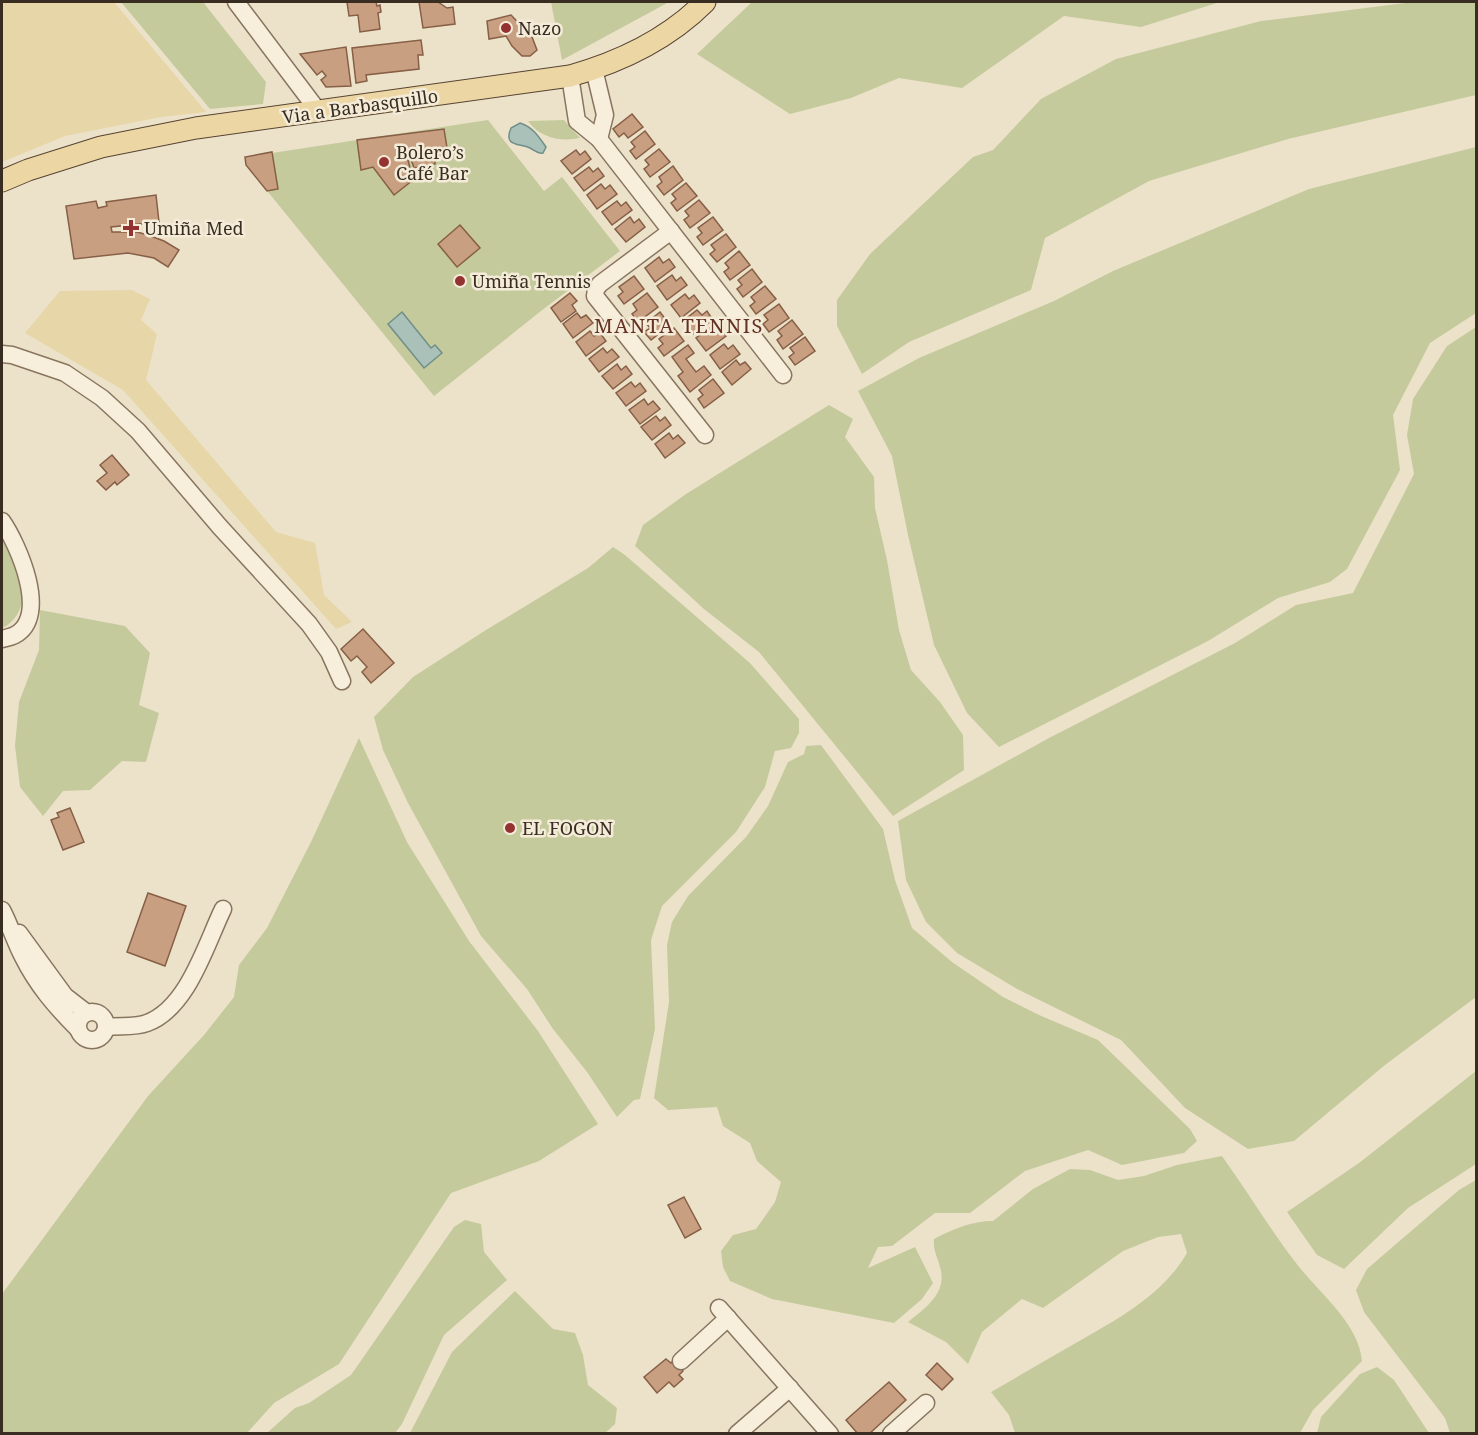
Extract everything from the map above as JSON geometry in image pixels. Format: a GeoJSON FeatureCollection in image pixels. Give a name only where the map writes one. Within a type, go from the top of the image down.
{"type":"FeatureCollection","features":[{"type":"Feature","properties":{"kind":"main road","name":"Via a Barbasquillo"},"geometry":{"type":"LineString","coordinates":[[2,181],[28,170],[101,147],[196,128],[570,76],[594,69],[650,44],[683,22],[705,2]]}},
{"type":"Feature","properties":{"kind":"street"},"geometry":{"type":"LineString","coordinates":[[240,3],[319,112]]}},
{"type":"Feature","properties":{"kind":"street"},"geometry":{"type":"LineString","coordinates":[[594,69],[605,115],[599,138]]}},
{"type":"Feature","properties":{"kind":"street"},"geometry":{"type":"LineString","coordinates":[[570,76],[577,121],[599,138],[783,375]]}},
{"type":"Feature","properties":{"kind":"street"},"geometry":{"type":"LineString","coordinates":[[671,231],[600,284],[595,296],[705,435]]}},
{"type":"Feature","properties":{"kind":"street"},"geometry":{"type":"LineString","coordinates":[[2,354],[12,355],[65,373],[102,398],[138,431],[309,624],[329,652],[342,681]]}},
{"type":"Feature","properties":{"kind":"street"},"geometry":{"type":"LineString","coordinates":[[2,521],[24,562],[31,591],[29,615],[25,625],[16,634],[2,639]]}},
{"type":"Feature","properties":{"kind":"street"},"geometry":{"type":"LineString","coordinates":[[106,1027],[135,1026],[149,1022],[164,1013],[179,997],[192,976],[223,909]]}},
{"type":"Feature","properties":{"kind":"street"},"geometry":{"type":"LineString","coordinates":[[3,912],[81,1037],[90,1041],[99,1039],[105,1032],[106,1023],[100,1015],[87,1013],[79,1019],[77,1028]]}},
{"type":"Feature","properties":{"kind":"street"},"geometry":{"type":"LineString","coordinates":[[54,993],[65,996],[87,1013]]}},
{"type":"Feature","properties":{"kind":"street"},"geometry":{"type":"LineString","coordinates":[[681,1361],[723,1313],[830,1434]]}},
{"type":"Feature","properties":{"kind":"street"},"geometry":{"type":"LineString","coordinates":[[737,1434],[790,1388]]}},
{"type":"Feature","properties":{"kind":"street"},"geometry":{"type":"LineString","coordinates":[[891,1434],[926,1403]]}},
{"type":"Feature","properties":{"kind":"green space"},"geometry":{"type":"Polygon","coordinates":[[[121,2],[203,2],[266,82],[263,104],[210,109],[121,2]]]}},
{"type":"Feature","properties":{"kind":"green space"},"geometry":{"type":"Polygon","coordinates":[[[551,2],[669,2],[562,60],[551,2]]]}},
{"type":"Feature","properties":{"kind":"green space"},"geometry":{"type":"Polygon","coordinates":[[[752,2],[1220,2],[1141,27],[1064,16],[962,88],[899,78],[851,98],[790,114],[697,54],[752,2]]]}},
{"type":"Feature","properties":{"kind":"green space"},"geometry":{"type":"Polygon","coordinates":[[[1413,2],[1476,2],[1476,95],[1288,139],[1149,181],[1045,238],[1031,290],[909,342],[862,374],[837,326],[837,300],[870,254],[973,157],[993,150],[1041,99],[1116,59],[1261,21],[1413,2]]]}},
{"type":"Feature","properties":{"kind":"green space","name":"Umiña Tennis"},"geometry":{"type":"Polygon","coordinates":[[[488,120],[544,191],[562,177],[620,251],[434,396],[246,165],[245,157],[488,120]]]}},
{"type":"Feature","properties":{"kind":"green space"},"geometry":{"type":"Polygon","coordinates":[[[564,120],[580,138],[558,139],[544,135],[528,121],[564,120]]]}},
{"type":"Feature","properties":{"kind":"green space"},"geometry":{"type":"Polygon","coordinates":[[[1476,147],[1476,313],[1430,343],[1393,415],[1400,470],[1347,569],[1330,582],[1278,598],[1208,641],[999,747],[967,713],[934,645],[892,456],[858,391],[919,358],[1054,301],[1113,271],[1309,189],[1476,147]]]}},
{"type":"Feature","properties":{"kind":"green space"},"geometry":{"type":"Polygon","coordinates":[[[1476,327],[1476,997],[1385,1065],[1294,1141],[1248,1149],[1185,1108],[1121,1040],[1019,990],[957,953],[926,922],[906,880],[898,821],[1049,738],[1235,643],[1296,605],[1353,593],[1414,474],[1407,435],[1413,399],[1447,346],[1476,327]]]}},
{"type":"Feature","properties":{"kind":"green space"},"geometry":{"type":"Polygon","coordinates":[[[829,405],[853,419],[845,437],[874,477],[875,508],[899,630],[911,670],[940,702],[963,735],[964,770],[893,816],[759,652],[704,609],[635,546],[643,525],[686,494],[829,405]]]}},
{"type":"Feature","properties":{"kind":"green space"},"geometry":{"type":"Polygon","coordinates":[[[2,534],[20,572],[24,591],[23,602],[17,615],[2,628],[2,534]]]}},
{"type":"Feature","properties":{"kind":"green space"},"geometry":{"type":"Polygon","coordinates":[[[613,547],[750,663],[799,719],[799,733],[791,748],[775,751],[765,787],[736,832],[662,906],[651,940],[655,1029],[640,1099],[634,1100],[617,1117],[527,989],[481,936],[408,803],[383,750],[374,717],[413,677],[588,568],[613,547]]]}},
{"type":"Feature","properties":{"kind":"green space"},"geometry":{"type":"Polygon","coordinates":[[[40,610],[125,626],[150,653],[139,705],[159,713],[146,762],[122,761],[90,790],[63,791],[43,816],[20,787],[15,746],[19,702],[39,650],[40,610]]]}},
{"type":"Feature","properties":{"kind":"green space"},"geometry":{"type":"Polygon","coordinates":[[[359,738],[407,842],[469,941],[538,1031],[598,1124],[539,1161],[451,1193],[339,1364],[274,1403],[247,1433],[2,1433],[2,1294],[148,1096],[204,1035],[234,997],[239,965],[267,928],[311,842],[359,738]]]}},
{"type":"Feature","properties":{"kind":"green space"},"geometry":{"type":"Polygon","coordinates":[[[821,745],[883,829],[895,880],[912,928],[952,962],[1003,997],[1098,1040],[1190,1129],[1197,1141],[1184,1153],[1122,1165],[1088,1150],[1025,1171],[970,1213],[935,1213],[892,1246],[878,1247],[868,1268],[915,1247],[933,1283],[922,1299],[894,1323],[772,1299],[730,1281],[723,1267],[721,1251],[733,1235],[756,1229],[775,1202],[781,1182],[757,1161],[750,1143],[723,1126],[717,1107],[668,1110],[654,1098],[669,1002],[667,945],[672,922],[688,896],[746,837],[768,806],[788,762],[804,754],[806,746],[821,745]]]}},
{"type":"Feature","properties":{"kind":"green space"},"geometry":{"type":"Polygon","coordinates":[[[1476,1071],[1476,1164],[1408,1208],[1344,1269],[1317,1255],[1287,1212],[1359,1163],[1476,1071]]]}},
{"type":"Feature","properties":{"kind":"green space"},"geometry":{"type":"Polygon","coordinates":[[[1222,1156],[1296,1263],[1346,1321],[1359,1347],[1362,1361],[1313,1410],[1300,1433],[1015,1433],[1009,1415],[991,1392],[1137,1306],[1165,1282],[1187,1253],[1181,1234],[1158,1237],[1123,1251],[1043,1308],[1022,1299],[982,1332],[968,1364],[946,1342],[908,1322],[934,1299],[941,1284],[942,1276],[934,1239],[963,1226],[993,1221],[1033,1189],[1070,1169],[1090,1170],[1118,1180],[1144,1176],[1177,1165],[1222,1156]]]}},
{"type":"Feature","properties":{"kind":"green space"},"geometry":{"type":"Polygon","coordinates":[[[1476,1180],[1476,1433],[1450,1433],[1445,1418],[1364,1312],[1356,1290],[1367,1269],[1459,1190],[1476,1180]]]}},
{"type":"Feature","properties":{"kind":"green space"},"geometry":{"type":"Polygon","coordinates":[[[465,1220],[481,1224],[484,1252],[507,1280],[444,1335],[402,1424],[395,1433],[267,1433],[295,1408],[309,1403],[351,1375],[454,1227],[465,1220]]]}},
{"type":"Feature","properties":{"kind":"green space"},"geometry":{"type":"Polygon","coordinates":[[[515,1291],[553,1329],[575,1333],[583,1355],[588,1385],[617,1408],[615,1424],[604,1434],[410,1433],[452,1352],[515,1291]]]}},
{"type":"Feature","properties":{"kind":"green space"},"geometry":{"type":"Polygon","coordinates":[[[1377,1367],[1394,1380],[1429,1433],[1317,1433],[1321,1417],[1360,1374],[1377,1367]]]}},
{"type":"Feature","properties":{"kind":"sand"},"geometry":{"type":"Polygon","coordinates":[[[2,2],[114,2],[206,112],[161,117],[65,136],[2,162],[2,2]]]}},
{"type":"Feature","properties":{"kind":"sand"},"geometry":{"type":"Polygon","coordinates":[[[132,290],[150,299],[141,320],[157,334],[146,380],[276,532],[315,543],[324,595],[352,622],[336,629],[123,390],[25,333],[60,291],[132,290]]]}},
{"type":"Feature","properties":{"kind":"water"},"geometry":{"type":"Polygon","coordinates":[[[520,123],[529,127],[538,136],[546,147],[543,153],[511,141],[509,134],[511,128],[520,123]]]}},
{"type":"Feature","properties":{"kind":"water"},"geometry":{"type":"Polygon","coordinates":[[[402,312],[431,348],[435,345],[442,353],[424,368],[388,324],[402,312]]]}},
{"type":"Feature","properties":{"kind":"building"},"geometry":{"type":"Polygon","coordinates":[[[347,2],[376,2],[377,6],[380,5],[381,12],[378,13],[380,29],[360,32],[358,15],[349,16],[347,2]]]}},
{"type":"Feature","properties":{"kind":"building"},"geometry":{"type":"Polygon","coordinates":[[[419,2],[438,2],[447,8],[453,7],[455,24],[423,28],[419,2]]]}},
{"type":"Feature","properties":{"kind":"building","name":"Nazo"},"geometry":{"type":"Polygon","coordinates":[[[511,15],[532,37],[537,50],[530,56],[522,56],[506,36],[489,39],[487,21],[511,15]]]}},
{"type":"Feature","properties":{"kind":"building"},"geometry":{"type":"Polygon","coordinates":[[[421,40],[423,55],[418,55],[419,69],[366,75],[367,81],[356,83],[352,48],[421,40]]]}},
{"type":"Feature","properties":{"kind":"building"},"geometry":{"type":"Polygon","coordinates":[[[346,47],[351,86],[326,87],[321,80],[326,76],[322,71],[317,75],[300,54],[346,47]]]}},
{"type":"Feature","properties":{"kind":"building"},"geometry":{"type":"Polygon","coordinates":[[[632,114],[643,127],[628,138],[624,133],[619,137],[613,129],[632,114]]]}},
{"type":"Feature","properties":{"kind":"building","name":"Bolero’s Café Bar"},"geometry":{"type":"Polygon","coordinates":[[[444,129],[448,154],[435,158],[435,164],[414,168],[411,159],[408,160],[413,180],[394,195],[373,167],[361,170],[357,140],[444,129]]]}},
{"type":"Feature","properties":{"kind":"building"},"geometry":{"type":"Polygon","coordinates":[[[645,131],[655,144],[636,159],[630,151],[635,147],[631,142],[645,131]]]}},
{"type":"Feature","properties":{"kind":"building"},"geometry":{"type":"Polygon","coordinates":[[[659,149],[670,162],[650,177],[644,169],[649,165],[645,160],[659,149]]]}},
{"type":"Feature","properties":{"kind":"building"},"geometry":{"type":"Polygon","coordinates":[[[576,150],[580,155],[585,151],[591,159],[572,174],[561,161],[576,150]]]}},
{"type":"Feature","properties":{"kind":"building"},"geometry":{"type":"Polygon","coordinates":[[[272,152],[278,189],[267,191],[246,165],[245,157],[272,152]]]}},
{"type":"Feature","properties":{"kind":"building"},"geometry":{"type":"Polygon","coordinates":[[[673,166],[683,180],[664,195],[657,186],[662,182],[659,177],[673,166]]]}},
{"type":"Feature","properties":{"kind":"building"},"geometry":{"type":"Polygon","coordinates":[[[589,167],[593,172],[598,168],[604,176],[584,191],[574,178],[589,167]]]}},
{"type":"Feature","properties":{"kind":"building"},"geometry":{"type":"Polygon","coordinates":[[[686,183],[697,196],[677,211],[671,203],[676,199],[672,194],[686,183]]]}},
{"type":"Feature","properties":{"kind":"building"},"geometry":{"type":"Polygon","coordinates":[[[601,184],[605,189],[610,185],[617,194],[597,209],[587,195],[601,184]]]}},
{"type":"Feature","properties":{"kind":"building"},"geometry":{"type":"Polygon","coordinates":[[[156,195],[159,222],[111,227],[112,232],[137,232],[164,241],[179,250],[168,267],[154,258],[128,253],[74,259],[66,206],[96,201],[98,208],[107,206],[106,202],[156,195]]]}},
{"type":"Feature","properties":{"kind":"building"},"geometry":{"type":"Polygon","coordinates":[[[699,200],[710,213],[690,228],[684,220],[689,216],[685,211],[699,200]]]}},
{"type":"Feature","properties":{"kind":"building"},"geometry":{"type":"Polygon","coordinates":[[[617,201],[621,206],[626,202],[632,210],[612,225],[602,212],[617,201]]]}},
{"type":"Feature","properties":{"kind":"building"},"geometry":{"type":"Polygon","coordinates":[[[630,217],[634,223],[639,219],[645,227],[626,242],[615,229],[630,217]]]}},
{"type":"Feature","properties":{"kind":"building"},"geometry":{"type":"Polygon","coordinates":[[[713,217],[723,230],[703,245],[697,237],[702,233],[698,228],[713,217]]]}},
{"type":"Feature","properties":{"kind":"building"},"geometry":{"type":"Polygon","coordinates":[[[460,225],[480,248],[457,267],[438,244],[460,225]]]}},
{"type":"Feature","properties":{"kind":"building"},"geometry":{"type":"Polygon","coordinates":[[[726,234],[736,247],[717,262],[710,254],[715,250],[711,245],[726,234]]]}},
{"type":"Feature","properties":{"kind":"building"},"geometry":{"type":"Polygon","coordinates":[[[739,251],[750,265],[730,280],[724,272],[729,268],[725,263],[739,251]]]}},
{"type":"Feature","properties":{"kind":"building"},"geometry":{"type":"Polygon","coordinates":[[[659,257],[663,263],[669,259],[675,267],[655,282],[645,268],[659,257]]]}},
{"type":"Feature","properties":{"kind":"building"},"geometry":{"type":"Polygon","coordinates":[[[752,269],[762,282],[743,297],[737,289],[742,285],[738,280],[752,269]]]}},
{"type":"Feature","properties":{"kind":"building"},"geometry":{"type":"Polygon","coordinates":[[[672,275],[676,281],[681,277],[687,285],[667,300],[657,286],[672,275]]]}},
{"type":"Feature","properties":{"kind":"building"},"geometry":{"type":"Polygon","coordinates":[[[634,276],[644,289],[624,304],[618,296],[623,292],[619,287],[634,276]]]}},
{"type":"Feature","properties":{"kind":"building"},"geometry":{"type":"Polygon","coordinates":[[[765,286],[776,299],[756,314],[750,306],[755,302],[751,297],[765,286]]]}},
{"type":"Feature","properties":{"kind":"building"},"geometry":{"type":"Polygon","coordinates":[[[570,293],[577,301],[572,305],[576,311],[561,322],[551,308],[570,293]]]}},
{"type":"Feature","properties":{"kind":"building"},"geometry":{"type":"Polygon","coordinates":[[[647,293],[658,307],[638,322],[632,314],[637,310],[633,304],[647,293]]]}},
{"type":"Feature","properties":{"kind":"building"},"geometry":{"type":"Polygon","coordinates":[[[685,294],[689,299],[694,295],[700,303],[681,318],[671,305],[685,294]]]}},
{"type":"Feature","properties":{"kind":"building"},"geometry":{"type":"Polygon","coordinates":[[[779,304],[789,318],[769,332],[763,324],[768,320],[764,315],[779,304]]]}},
{"type":"Feature","properties":{"kind":"building"},"geometry":{"type":"Polygon","coordinates":[[[697,310],[702,315],[707,311],[713,320],[693,334],[683,321],[697,310]]]}},
{"type":"Feature","properties":{"kind":"building"},"geometry":{"type":"Polygon","coordinates":[[[660,312],[670,325],[651,340],[644,332],[650,328],[646,323],[660,312]]]}},
{"type":"Feature","properties":{"kind":"building"},"geometry":{"type":"Polygon","coordinates":[[[577,313],[581,318],[586,315],[593,323],[573,338],[563,324],[577,313]]]}},
{"type":"Feature","properties":{"kind":"building"},"geometry":{"type":"Polygon","coordinates":[[[792,320],[803,334],[783,349],[777,340],[782,336],[778,331],[792,320]]]}},
{"type":"Feature","properties":{"kind":"building"},"geometry":{"type":"Polygon","coordinates":[[[711,327],[715,332],[720,328],[726,336],[706,351],[696,338],[711,327]]]}},
{"type":"Feature","properties":{"kind":"building"},"geometry":{"type":"Polygon","coordinates":[[[674,328],[684,341],[664,356],[658,348],[663,344],[659,339],[674,328]]]}},
{"type":"Feature","properties":{"kind":"building"},"geometry":{"type":"Polygon","coordinates":[[[590,331],[594,336],[600,333],[606,341],[586,356],[576,342],[590,331]]]}},
{"type":"Feature","properties":{"kind":"building"},"geometry":{"type":"Polygon","coordinates":[[[805,337],[815,351],[795,365],[789,357],[794,353],[790,348],[805,337]]]}},
{"type":"Feature","properties":{"kind":"building"},"geometry":{"type":"Polygon","coordinates":[[[724,344],[728,349],[733,345],[740,354],[720,369],[710,355],[724,344]]]}},
{"type":"Feature","properties":{"kind":"building"},"geometry":{"type":"Polygon","coordinates":[[[688,345],[694,353],[686,359],[696,372],[704,366],[711,375],[690,392],[678,376],[683,372],[672,357],[688,345]]]}},
{"type":"Feature","properties":{"kind":"building"},"geometry":{"type":"Polygon","coordinates":[[[603,348],[607,353],[612,349],[619,357],[599,372],[589,359],[603,348]]]}},
{"type":"Feature","properties":{"kind":"building"},"geometry":{"type":"Polygon","coordinates":[[[736,360],[740,365],[745,362],[751,369],[732,385],[722,372],[736,360]]]}},
{"type":"Feature","properties":{"kind":"building"},"geometry":{"type":"Polygon","coordinates":[[[617,364],[621,370],[626,366],[632,374],[613,389],[602,376],[617,364]]]}},
{"type":"Feature","properties":{"kind":"building"},"geometry":{"type":"Polygon","coordinates":[[[713,379],[724,393],[704,408],[698,399],[703,395],[699,390],[713,379]]]}},
{"type":"Feature","properties":{"kind":"building"},"geometry":{"type":"Polygon","coordinates":[[[631,382],[635,387],[640,383],[646,391],[626,406],[616,393],[631,382]]]}},
{"type":"Feature","properties":{"kind":"building"},"geometry":{"type":"Polygon","coordinates":[[[644,399],[648,405],[653,401],[660,409],[640,424],[629,410],[644,399]]]}},
{"type":"Feature","properties":{"kind":"building"},"geometry":{"type":"Polygon","coordinates":[[[656,416],[660,421],[665,417],[671,425],[652,440],[641,427],[656,416]]]}},
{"type":"Feature","properties":{"kind":"building"},"geometry":{"type":"Polygon","coordinates":[[[669,433],[673,439],[678,435],[685,443],[665,458],[655,444],[669,433]]]}},
{"type":"Feature","properties":{"kind":"building"},"geometry":{"type":"Polygon","coordinates":[[[112,455],[129,475],[117,485],[115,482],[106,490],[97,481],[107,473],[100,465],[112,455]]]}},
{"type":"Feature","properties":{"kind":"building"},"geometry":{"type":"Polygon","coordinates":[[[363,629],[394,663],[371,683],[362,672],[367,667],[357,656],[351,661],[341,649],[363,629]]]}},
{"type":"Feature","properties":{"kind":"building"},"geometry":{"type":"Polygon","coordinates":[[[70,808],[84,842],[63,850],[51,820],[59,817],[57,813],[70,808]]]}},
{"type":"Feature","properties":{"kind":"building"},"geometry":{"type":"Polygon","coordinates":[[[148,893],[186,906],[165,966],[127,952],[148,893]]]}},
{"type":"Feature","properties":{"kind":"building"},"geometry":{"type":"Polygon","coordinates":[[[684,1197],[701,1229],[685,1238],[668,1205],[684,1197]]]}},
{"type":"Feature","properties":{"kind":"building"},"geometry":{"type":"Polygon","coordinates":[[[666,1359],[671,1363],[674,1360],[683,1371],[679,1375],[683,1379],[674,1387],[669,1382],[657,1393],[644,1377],[666,1359]]]}},
{"type":"Feature","properties":{"kind":"building"},"geometry":{"type":"Polygon","coordinates":[[[937,1363],[953,1379],[942,1390],[926,1375],[937,1363]]]}},
{"type":"Feature","properties":{"kind":"building"},"geometry":{"type":"Polygon","coordinates":[[[889,1382],[906,1400],[869,1434],[858,1434],[846,1420],[889,1382]]]}},
{"type":"Feature","properties":{"kind":"place","name":"Nazo"},"geometry":{"type":"Point","coordinates":[506,28]}},
{"type":"Feature","properties":{"kind":"place","name":"Bolero’s Café Bar"},"geometry":{"type":"Point","coordinates":[384,162]}},
{"type":"Feature","properties":{"kind":"place","name":"Umiña Med"},"geometry":{"type":"Point","coordinates":[131,228]}},
{"type":"Feature","properties":{"kind":"place","name":"Umiña Tennis"},"geometry":{"type":"Point","coordinates":[460,281]}},
{"type":"Feature","properties":{"kind":"place","name":"EL FOGON"},"geometry":{"type":"Point","coordinates":[510,828]}},
{"type":"Feature","properties":{"kind":"district","name":"MANTA TENNIS"},"geometry":{"type":"Point","coordinates":[679,325]}}]}
